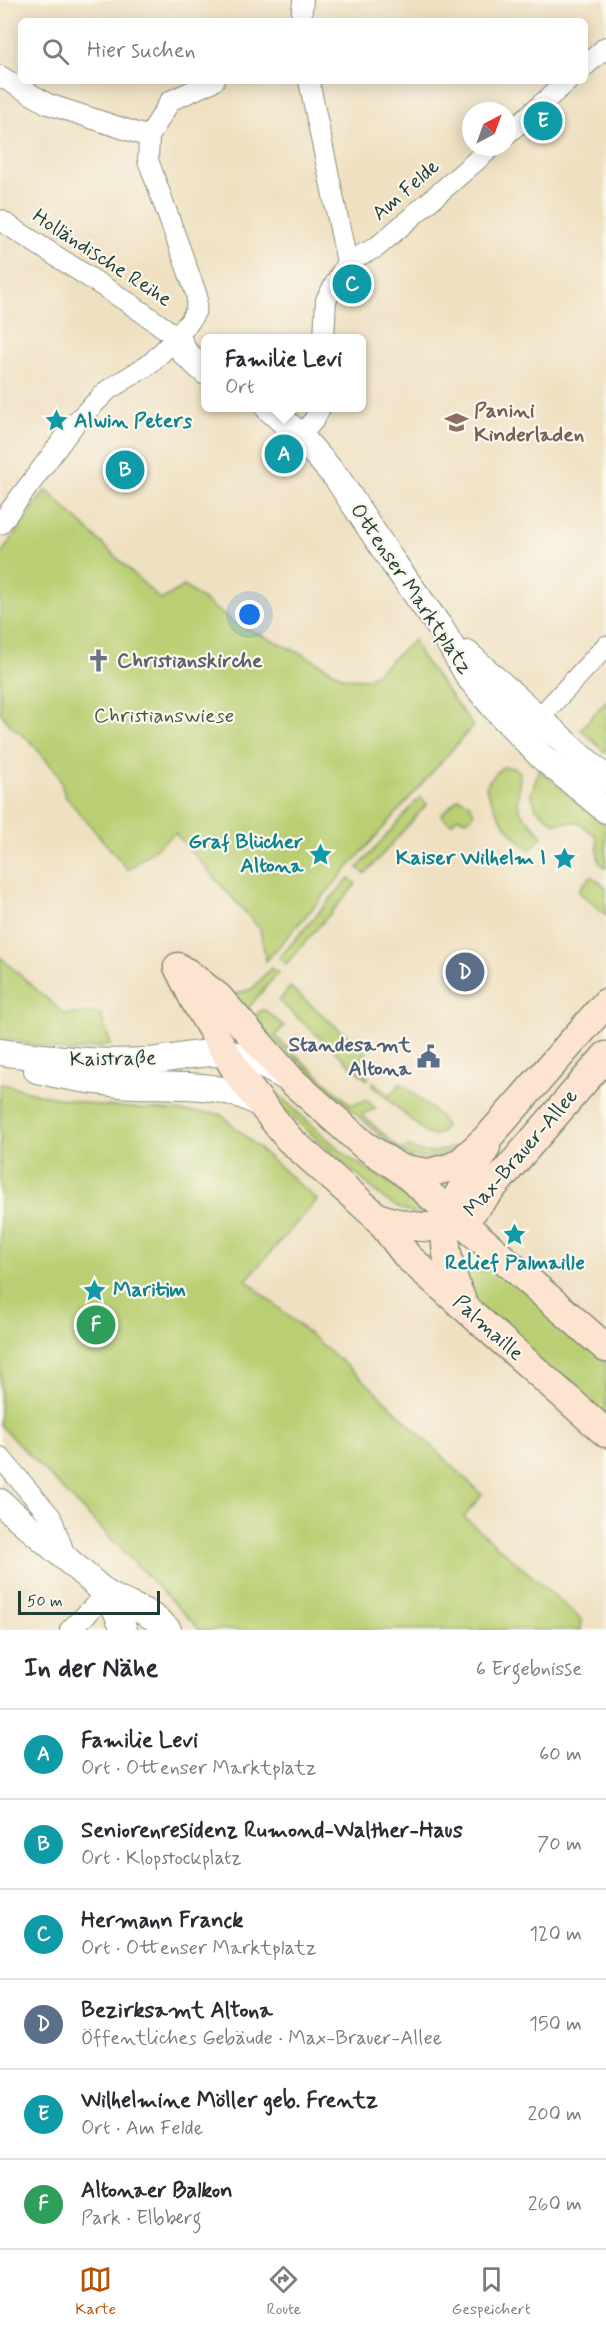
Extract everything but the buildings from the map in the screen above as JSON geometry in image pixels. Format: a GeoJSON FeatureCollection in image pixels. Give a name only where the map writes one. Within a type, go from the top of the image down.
{"type":"FeatureCollection","features":[{"type":"Feature","properties":{"kind":"main road","name":"Palmaille"},"geometry":{"type":"LineString","coordinates":[[606,1348],[453,1221],[399,1168],[364,1145],[292,1081],[218,997],[178,967],[233,1070],[288,1139],[377,1217],[408,1257],[606,1433]]}},
{"type":"Feature","properties":{"kind":"main road","name":"Max-Brauer-Allee"},"geometry":{"type":"LineString","coordinates":[[399,1168],[428,1173],[452,1167],[462,1161],[491,1134],[606,1003]]}},
{"type":"Feature","properties":{"kind":"main road","name":"Max-Brauer-Allee"},"geometry":{"type":"LineString","coordinates":[[453,1221],[606,1056]]}},
{"type":"Feature","properties":{"kind":"main road","name":"Max-Brauer-Allee"},"geometry":{"type":"LineString","coordinates":[[465,1307],[451,1276],[446,1241],[491,1134]]}},
{"type":"Feature","properties":{"kind":"main road","name":"Palmaille"},"geometry":{"type":"LineString","coordinates":[[377,1217],[405,1226],[453,1221]]}},
{"type":"Feature","properties":{"kind":"street"},"geometry":{"type":"LineString","coordinates":[[301,18],[303,0]]}},
{"type":"Feature","properties":{"kind":"street"},"geometry":{"type":"LineString","coordinates":[[0,76],[48,104],[149,137]]}},
{"type":"Feature","properties":{"kind":"street"},"geometry":{"type":"LineString","coordinates":[[0,524],[77,421],[108,390],[150,364],[177,337],[193,315],[197,296],[148,160],[149,137],[170,101],[207,84]]}},
{"type":"Feature","properties":{"kind":"street"},"geometry":{"type":"LineString","coordinates":[[310,84],[347,262],[326,300],[324,334]]}},
{"type":"Feature","properties":{"kind":"street"},"geometry":{"type":"LineString","coordinates":[[516,126],[565,84]]}},
{"type":"Feature","properties":{"kind":"street","name":"Am Felde"},"geometry":{"type":"LineString","coordinates":[[347,262],[377,247],[482,156]]}},
{"type":"Feature","properties":{"kind":"street","name":"Holländische Reihe"},"geometry":{"type":"LineString","coordinates":[[0,220],[132,305],[177,337]]}},
{"type":"Feature","properties":{"kind":"street"},"geometry":{"type":"LineString","coordinates":[[177,337],[201,347]]}},
{"type":"Feature","properties":{"kind":"street"},"geometry":{"type":"LineString","coordinates":[[177,337],[184,352],[201,367]]}},
{"type":"Feature","properties":{"kind":"street","name":"Ottenser Marktplatz"},"geometry":{"type":"LineString","coordinates":[[273,412],[300,436],[337,478],[441,629],[469,677],[530,729]]}},
{"type":"Feature","properties":{"kind":"street"},"geometry":{"type":"LineString","coordinates":[[300,436],[315,420],[318,412]]}},
{"type":"Feature","properties":{"kind":"street"},"geometry":{"type":"LineString","coordinates":[[530,729],[606,646]]}},
{"type":"Feature","properties":{"kind":"street"},"geometry":{"type":"LineString","coordinates":[[530,729],[606,779]]}},
{"type":"Feature","properties":{"kind":"street"},"geometry":{"type":"LineString","coordinates":[[530,729],[582,792],[606,810]]}},
{"type":"Feature","properties":{"kind":"street","name":"Palmaille"},"geometry":{"type":"LineString","coordinates":[[241,1023],[251,1044],[233,1070],[292,1081]]}},
{"type":"Feature","properties":{"kind":"street","name":"Kaistraße"},"geometry":{"type":"LineString","coordinates":[[0,1052],[66,1060],[146,1061],[199,1054],[233,1070]]}},
{"type":"Feature","properties":{"kind":"street","name":"Kaistraße"},"geometry":{"type":"LineString","coordinates":[[0,1057],[28,1068],[72,1079],[167,1087],[233,1070]]}},
{"type":"Feature","properties":{"kind":"street"},"geometry":{"type":"LineString","coordinates":[[0,1457],[51,1517],[66,1558]]}},
{"type":"Feature","properties":{"kind":"street"},"geometry":{"type":"LineString","coordinates":[[0,1502],[107,1594],[144,1610],[168,1630]]}},
{"type":"Feature","properties":{"kind":"street"},"geometry":{"type":"LineString","coordinates":[[70,1630],[107,1594]]}},
{"type":"Feature","properties":{"kind":"street"},"geometry":{"type":"LineString","coordinates":[[107,1594],[124,1630]]}},
{"type":"Feature","properties":{"kind":"green space","name":"Christianswiese"},"geometry":{"type":"Polygon","coordinates":[[[46,490],[161,600],[184,586],[235,623],[306,656],[345,678],[365,679],[375,674],[414,640],[421,656],[473,726],[266,961],[260,929],[175,833],[128,870],[65,796],[58,774],[30,741],[11,726],[0,712],[0,555],[46,490]]]}},
{"type":"Feature","properties":{"kind":"green space"},"geometry":{"type":"Polygon","coordinates":[[[606,701],[606,753],[581,729],[606,701]]]}},
{"type":"Feature","properties":{"kind":"green space"},"geometry":{"type":"Polygon","coordinates":[[[502,767],[514,768],[520,772],[519,808],[526,819],[543,835],[530,850],[503,822],[486,788],[489,781],[502,767]]]}},
{"type":"Feature","properties":{"kind":"green space"},"geometry":{"type":"Polygon","coordinates":[[[539,770],[606,825],[606,868],[599,862],[596,836],[577,822],[554,823],[536,808],[531,794],[539,770]]]}},
{"type":"Feature","properties":{"kind":"green space"},"geometry":{"type":"Polygon","coordinates":[[[420,797],[427,804],[365,874],[358,868],[420,797]]]}},
{"type":"Feature","properties":{"kind":"green space"},"geometry":{"type":"Polygon","coordinates":[[[459,798],[469,803],[474,812],[471,818],[465,820],[458,817],[451,824],[441,815],[459,798]]]}},
{"type":"Feature","properties":{"kind":"green space"},"geometry":{"type":"Polygon","coordinates":[[[591,876],[606,887],[606,915],[578,891],[591,876]]]}},
{"type":"Feature","properties":{"kind":"green space"},"geometry":{"type":"Polygon","coordinates":[[[349,878],[356,884],[286,964],[279,958],[349,878]]]}},
{"type":"Feature","properties":{"kind":"green space"},"geometry":{"type":"Polygon","coordinates":[[[0,957],[64,1014],[100,1013],[111,1045],[70,1052],[0,1038],[0,957]]]}},
{"type":"Feature","properties":{"kind":"green space"},"geometry":{"type":"Polygon","coordinates":[[[271,968],[278,973],[248,1008],[243,1010],[232,995],[252,989],[271,968]]]}},
{"type":"Feature","properties":{"kind":"green space"},"geometry":{"type":"Polygon","coordinates":[[[290,987],[367,1053],[355,1066],[369,1078],[367,1080],[279,1001],[290,987]]]}},
{"type":"Feature","properties":{"kind":"green space"},"geometry":{"type":"Polygon","coordinates":[[[265,1010],[284,1026],[275,1036],[351,1105],[367,1100],[376,1109],[361,1114],[401,1150],[410,1147],[421,1152],[432,1152],[455,1147],[455,1152],[421,1158],[406,1155],[390,1145],[253,1021],[260,1011],[265,1010]]]}},
{"type":"Feature","properties":{"kind":"green space"},"geometry":{"type":"Polygon","coordinates":[[[374,1082],[389,1096],[401,1083],[440,1117],[445,1126],[441,1133],[433,1136],[426,1133],[372,1085],[374,1082]]]}},
{"type":"Feature","properties":{"kind":"green space"},"geometry":{"type":"Polygon","coordinates":[[[0,1083],[42,1095],[103,1106],[220,1114],[317,1200],[246,1280],[368,1384],[482,1495],[464,1517],[582,1620],[581,1630],[200,1630],[0,1425],[0,1083]]]}},
{"type":"Feature","properties":{"kind":"green space"},"geometry":{"type":"Polygon","coordinates":[[[267,1085],[349,1158],[405,1192],[431,1214],[406,1211],[383,1198],[282,1108],[264,1086],[267,1085]]]}},
{"type":"Feature","properties":{"kind":"green space"},"geometry":{"type":"Polygon","coordinates":[[[456,1266],[487,1271],[495,1266],[606,1359],[606,1421],[480,1308],[456,1266]]]}},
{"type":"Feature","properties":{"kind":"place","name":"Wilhelmine Möller geb. Frentz"},"geometry":{"type":"Point","coordinates":[543,121]}},
{"type":"Feature","properties":{"kind":"place","name":"Hermann Franck"},"geometry":{"type":"Point","coordinates":[352,284]}},
{"type":"Feature","properties":{"kind":"place","name":"Alwin Peters"},"geometry":{"type":"Point","coordinates":[56,421]}},
{"type":"Feature","properties":{"kind":"place","name":"Panini Kinderladen"},"geometry":{"type":"Point","coordinates":[456,423]}},
{"type":"Feature","properties":{"kind":"place","name":"Familie Levi"},"geometry":{"type":"Point","coordinates":[284,454]}},
{"type":"Feature","properties":{"kind":"place","name":"Seniorenresidenz Rumond-Walther-Haus"},"geometry":{"type":"Point","coordinates":[125,470]}},
{"type":"Feature","properties":{"kind":"place","name":"Christianskirche"},"geometry":{"type":"Point","coordinates":[99,661]}},
{"type":"Feature","properties":{"kind":"place","name":"Graf Blücher Altona"},"geometry":{"type":"Point","coordinates":[321,854]}},
{"type":"Feature","properties":{"kind":"place","name":"Kaiser Wilhelm I"},"geometry":{"type":"Point","coordinates":[564,858]}},
{"type":"Feature","properties":{"kind":"place","name":"Bezirksamt Altona"},"geometry":{"type":"Point","coordinates":[465,972]}},
{"type":"Feature","properties":{"kind":"place","name":"Standesamt Altona"},"geometry":{"type":"Point","coordinates":[429,1057]}},
{"type":"Feature","properties":{"kind":"place","name":"Relief Palmaille"},"geometry":{"type":"Point","coordinates":[515,1235]}},
{"type":"Feature","properties":{"kind":"place","name":"Maritim"},"geometry":{"type":"Point","coordinates":[95,1290]}},
{"type":"Feature","properties":{"kind":"place","name":"Altonaer Balkon"},"geometry":{"type":"Point","coordinates":[96,1325]}}]}
